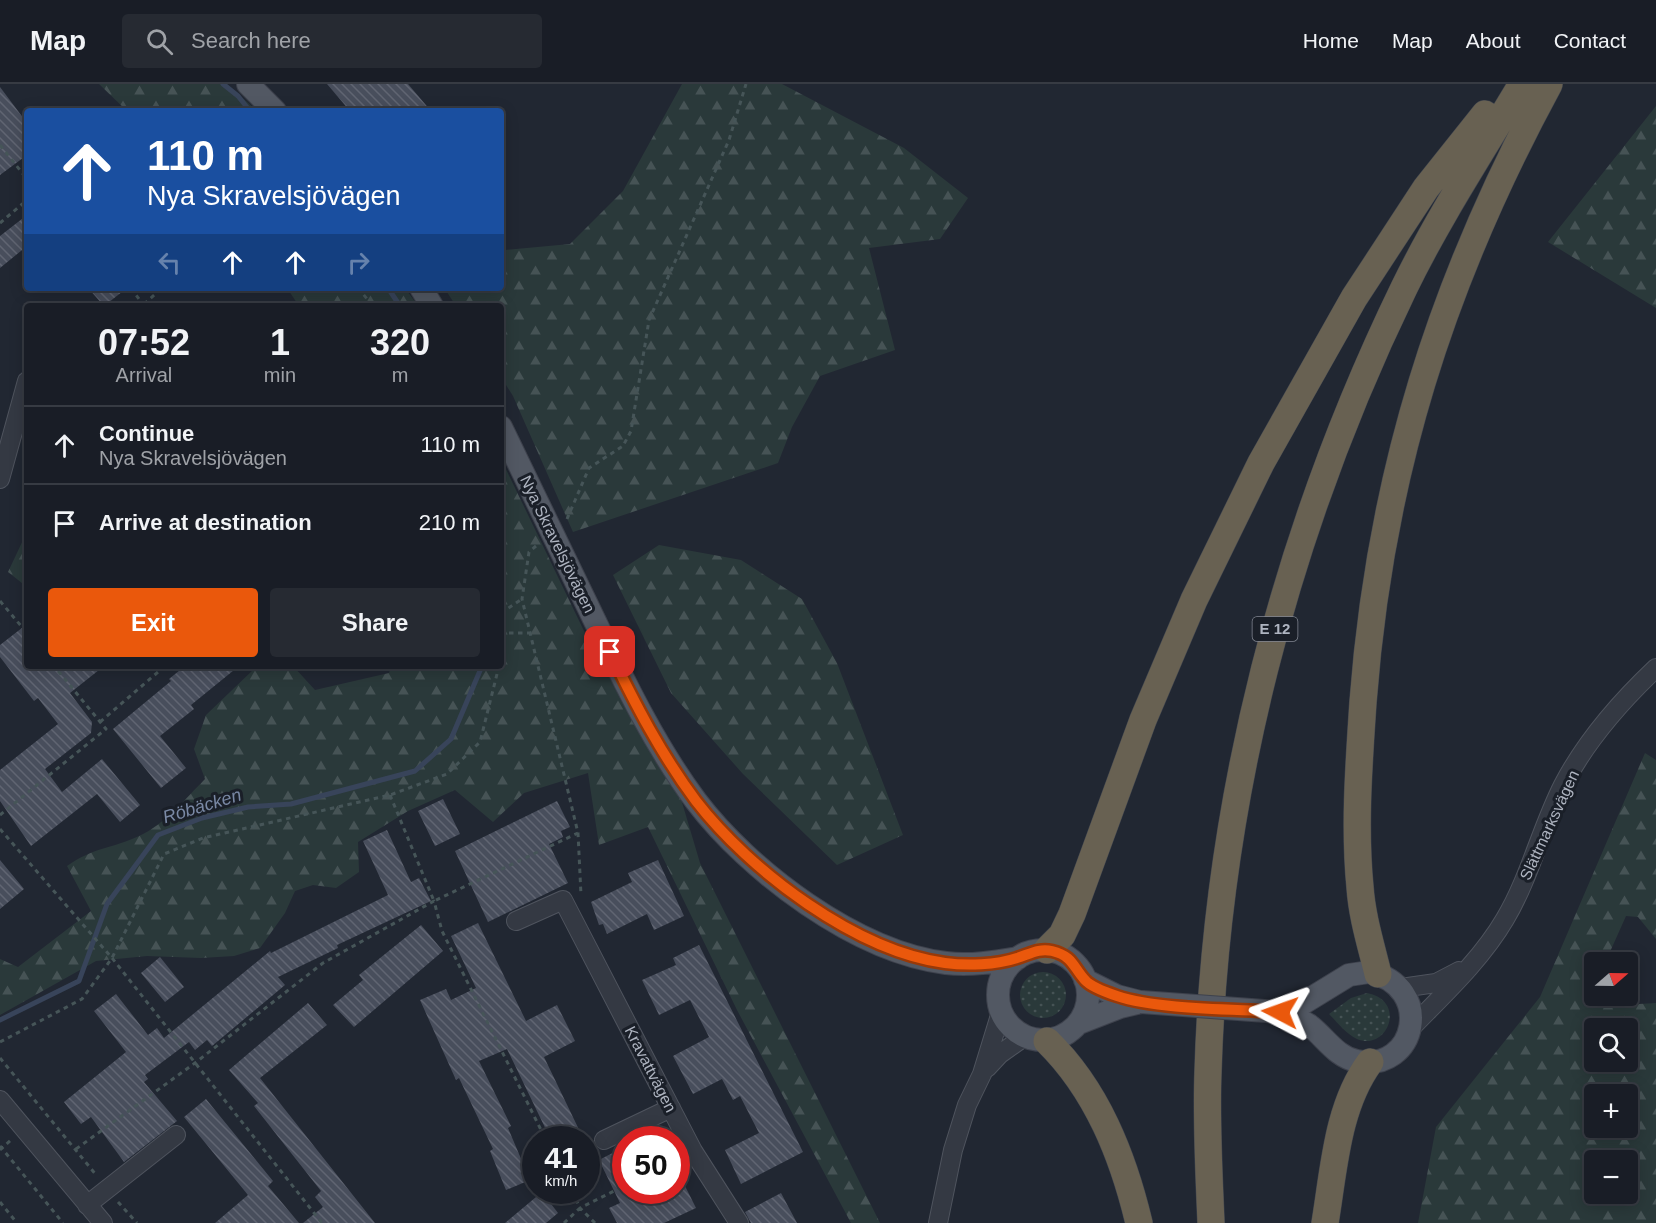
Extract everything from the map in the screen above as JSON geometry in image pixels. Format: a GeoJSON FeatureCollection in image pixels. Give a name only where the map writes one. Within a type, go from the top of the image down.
{"type":"FeatureCollection","features":[{"type":"Feature","properties":{"kind":"highway","name":"E 12"},"geometry":{"type":"LineString","coordinates":[[1196,1223],[1193,1074],[1198,968],[1210,864],[1225,774],[1245,678],[1276,572],[1337,399],[1394,278],[1485,114],[1505,84]]}},
{"type":"Feature","properties":{"kind":"highway","name":"E 12"},"geometry":{"type":"LineString","coordinates":[[1211,1223],[1207,1074],[1213,973],[1239,780],[1260,681],[1285,589],[1350,407],[1405,285],[1522,84]]}},
{"type":"Feature","properties":{"kind":"highway"},"geometry":{"type":"LineString","coordinates":[[1378,974],[1364,918],[1358,836],[1367,648],[1378,558],[1401,451],[1426,365],[1462,264],[1507,160],[1549,84]]}},
{"type":"Feature","properties":{"kind":"highway"},"geometry":{"type":"LineString","coordinates":[[1047,950],[1062,935],[1072,914],[1143,720],[1194,600],[1261,463],[1354,298],[1426,188],[1485,114]]}},
{"type":"Feature","properties":{"kind":"highway"},"geometry":{"type":"LineString","coordinates":[[1036,1039],[1079,1078],[1098,1110],[1130,1184],[1139,1223]]}},
{"type":"Feature","properties":{"kind":"highway"},"geometry":{"type":"LineString","coordinates":[[1325,1223],[1345,1111],[1357,1079],[1370,1062]]}},
{"type":"Feature","properties":{"kind":"main road"},"geometry":{"type":"LineString","coordinates":[[248,84],[272,108]]}},
{"type":"Feature","properties":{"kind":"main road","name":"Nya Skravelsjövägen"},"geometry":{"type":"LineString","coordinates":[[504,433],[641,716],[697,802],[758,865],[794,895],[876,943],[911,957],[947,963],[981,964],[1018,958]]}},
{"type":"Feature","properties":{"kind":"main road"},"geometry":{"type":"LineString","coordinates":[[1079,1023],[1088,999],[1085,980],[1073,962],[1047,950],[1032,952],[1018,958],[1003,973],[999,1003],[1010,1027],[1036,1039],[1062,1037],[1079,1023],[1119,1007],[1141,1002]]}},
{"type":"Feature","properties":{"kind":"main road","name":"Nya Skravelsjövägen"},"geometry":{"type":"LineString","coordinates":[[947,963],[972,973],[999,1003]]}},
{"type":"Feature","properties":{"kind":"main road"},"geometry":{"type":"LineString","coordinates":[[1085,980],[1117,996],[1141,1002],[1280,1012],[1308,1025],[1344,1056],[1353,1060],[1370,1062],[1382,1059],[1396,1051],[1410,1029],[1411,1012],[1401,988],[1378,974],[1363,972],[1349,975],[1305,1002],[1280,1012]]}},
{"type":"Feature","properties":{"kind":"street"},"geometry":{"type":"LineString","coordinates":[[0,479],[24,392]]}},
{"type":"Feature","properties":{"kind":"street","name":"Slättmarksvägen"},"geometry":{"type":"LineString","coordinates":[[1410,1029],[1473,961],[1506,917],[1537,852],[1563,786],[1592,739],[1625,697],[1656,668]]}},
{"type":"Feature","properties":{"kind":"street","name":"Kravattvägen"},"geometry":{"type":"LineString","coordinates":[[516,921],[563,900],[693,1151],[739,1223]]}},
{"type":"Feature","properties":{"kind":"street","name":"Slättmarksvägen"},"geometry":{"type":"LineString","coordinates":[[1401,988],[1436,983],[1473,961]]}},
{"type":"Feature","properties":{"kind":"street"},"geometry":{"type":"LineString","coordinates":[[938,1223],[953,1150],[967,1105],[982,1074],[999,1003]]}},
{"type":"Feature","properties":{"kind":"street"},"geometry":{"type":"LineString","coordinates":[[982,1074],[1000,1054],[1036,1039]]}},
{"type":"Feature","properties":{"kind":"street"},"geometry":{"type":"LineString","coordinates":[[0,1100],[103,1223]]}},
{"type":"Feature","properties":{"kind":"street"},"geometry":{"type":"LineString","coordinates":[[603,1140],[671,1108]]}},
{"type":"Feature","properties":{"kind":"street"},"geometry":{"type":"LineString","coordinates":[[87,1205],[176,1135]]}},
{"type":"Feature","properties":{"kind":"path"},"geometry":{"type":"LineString","coordinates":[[564,525],[589,468],[622,446],[631,431],[649,320],[729,140],[746,84]]}},
{"type":"Feature","properties":{"kind":"path"},"geometry":{"type":"LineString","coordinates":[[0,145],[24,176]]}},
{"type":"Feature","properties":{"kind":"path"},"geometry":{"type":"LineString","coordinates":[[0,223],[24,203]]}},
{"type":"Feature","properties":{"kind":"path"},"geometry":{"type":"LineString","coordinates":[[133,291],[142,303]]}},
{"type":"Feature","properties":{"kind":"path"},"geometry":{"type":"LineString","coordinates":[[146,303],[159,291]]}},
{"type":"Feature","properties":{"kind":"path"},"geometry":{"type":"LineString","coordinates":[[360,291],[370,303]]}},
{"type":"Feature","properties":{"kind":"path"},"geometry":{"type":"LineString","coordinates":[[539,542],[529,552],[522,599],[578,833],[582,899]]}},
{"type":"Feature","properties":{"kind":"path"},"geometry":{"type":"LineString","coordinates":[[504,611],[522,599]]}},
{"type":"Feature","properties":{"kind":"path"},"geometry":{"type":"LineString","coordinates":[[0,601],[24,629]]}},
{"type":"Feature","properties":{"kind":"path"},"geometry":{"type":"LineString","coordinates":[[504,638],[505,633],[530,633]]}},
{"type":"Feature","properties":{"kind":"path"},"geometry":{"type":"LineString","coordinates":[[0,814],[106,729],[56,669]]}},
{"type":"Feature","properties":{"kind":"path"},"geometry":{"type":"LineString","coordinates":[[100,722],[162,669]]}},
{"type":"Feature","properties":{"kind":"path"},"geometry":{"type":"LineString","coordinates":[[0,1042],[55,1016],[82,999],[112,958],[164,854],[203,838],[390,795],[447,774],[480,742],[498,669]]}},
{"type":"Feature","properties":{"kind":"path"},"geometry":{"type":"LineString","coordinates":[[390,795],[434,901],[442,931],[539,1126]]}},
{"type":"Feature","properties":{"kind":"path"},"geometry":{"type":"LineString","coordinates":[[0,829],[112,958],[322,1223]]}},
{"type":"Feature","properties":{"kind":"path"},"geometry":{"type":"LineString","coordinates":[[76,1149],[195,1063],[323,963],[434,901],[578,833]]}},
{"type":"Feature","properties":{"kind":"path"},"geometry":{"type":"LineString","coordinates":[[0,1058],[137,1223]]}},
{"type":"Feature","properties":{"kind":"path"},"geometry":{"type":"LineString","coordinates":[[0,1146],[63,1223]]}},
{"type":"Feature","properties":{"kind":"path"},"geometry":{"type":"LineString","coordinates":[[564,1223],[580,1208],[612,1192]]}},
{"type":"Feature","properties":{"kind":"path"},"geometry":{"type":"LineString","coordinates":[[0,1202],[17,1223]]}},
{"type":"Feature","properties":{"kind":"path"},"geometry":{"type":"LineString","coordinates":[[578,1204],[595,1223]]}},
{"type":"Feature","properties":{"kind":"green space"},"geometry":{"type":"Polygon","coordinates":[[[99,84],[227,84],[254,108],[124,108],[99,84]]]}},
{"type":"Feature","properties":{"kind":"green space"},"geometry":{"type":"Polygon","coordinates":[[[682,84],[782,84],[904,148],[968,198],[940,239],[869,248],[895,350],[820,376],[792,427],[778,463],[573,532],[513,396],[504,382],[504,303],[454,303],[446,291],[504,291],[504,251],[570,244],[623,191],[682,84]]]}},
{"type":"Feature","properties":{"kind":"green space"},"geometry":{"type":"Polygon","coordinates":[[[1656,106],[1656,308],[1548,242],[1656,106]]]}},
{"type":"Feature","properties":{"kind":"green space"},"geometry":{"type":"Polygon","coordinates":[[[289,291],[407,291],[416,303],[297,303],[289,291]]]}},
{"type":"Feature","properties":{"kind":"green space"},"geometry":{"type":"Polygon","coordinates":[[[504,465],[584,631],[681,799],[700,863],[880,1223],[851,1223],[737,1010],[648,827],[599,845],[588,773],[524,793],[493,822],[455,790],[408,811],[358,842],[359,872],[336,888],[313,885],[295,891],[285,913],[260,948],[234,956],[201,958],[147,956],[96,961],[0,1015],[0,959],[18,967],[91,911],[67,866],[86,855],[148,831],[174,810],[205,779],[194,749],[206,715],[252,669],[296,669],[315,690],[389,673],[390,669],[504,669],[504,465]]]}},
{"type":"Feature","properties":{"kind":"green space"},"geometry":{"type":"Polygon","coordinates":[[[24,538],[24,585],[8,572],[24,538]]]}},
{"type":"Feature","properties":{"kind":"green space"},"geometry":{"type":"Polygon","coordinates":[[[659,545],[741,560],[802,599],[837,663],[903,835],[837,865],[743,774],[671,693],[613,575],[659,545]]]}},
{"type":"Feature","properties":{"kind":"green space"},"geometry":{"type":"Polygon","coordinates":[[[1645,753],[1656,760],[1656,939],[1638,917],[1626,916],[1610,952],[1584,952],[1584,1006],[1638,1006],[1638,1004],[1656,1003],[1656,1223],[1418,1223],[1436,1127],[1540,997],[1645,753]]]}},
{"type":"Feature","properties":{"kind":"green space"},"geometry":{"type":"Polygon","coordinates":[[[1048,972],[1060,978],[1065,986],[1065,1004],[1060,1012],[1052,1017],[1038,1018],[1030,1015],[1023,1008],[1020,990],[1023,982],[1030,975],[1048,972]]]}},
{"type":"Feature","properties":{"kind":"green space"},"geometry":{"type":"Polygon","coordinates":[[[1367,993],[1380,998],[1387,1005],[1390,1014],[1389,1024],[1384,1032],[1368,1041],[1353,1037],[1329,1014],[1351,998],[1367,993]]]}},
{"type":"Feature","properties":{"kind":"building"},"geometry":{"type":"Polygon","coordinates":[[[327,84],[408,84],[428,108],[347,108],[327,84]]]}},
{"type":"Feature","properties":{"kind":"building"},"geometry":{"type":"Polygon","coordinates":[[[0,87],[24,119],[24,157],[0,175],[0,87]]]}},
{"type":"Feature","properties":{"kind":"building"},"geometry":{"type":"Polygon","coordinates":[[[24,217],[24,248],[0,268],[0,236],[24,217]]]}},
{"type":"Feature","properties":{"kind":"building"},"geometry":{"type":"Polygon","coordinates":[[[91,291],[123,291],[108,303],[101,303],[91,291]]]}},
{"type":"Feature","properties":{"kind":"building"},"geometry":{"type":"Polygon","coordinates":[[[24,626],[24,669],[100,669],[70,693],[92,722],[91,733],[45,769],[62,792],[102,759],[140,805],[120,822],[97,794],[31,846],[0,801],[0,770],[58,724],[38,698],[34,701],[0,657],[0,645],[24,626]]]}},
{"type":"Feature","properties":{"kind":"building"},"geometry":{"type":"Polygon","coordinates":[[[181,669],[235,669],[191,705],[194,709],[160,736],[186,768],[161,788],[113,729],[171,681],[169,679],[181,669]]]}},
{"type":"Feature","properties":{"kind":"building"},"geometry":{"type":"Polygon","coordinates":[[[443,799],[460,834],[435,846],[418,811],[443,799]]]}},
{"type":"Feature","properties":{"kind":"building"},"geometry":{"type":"Polygon","coordinates":[[[557,801],[570,827],[561,831],[563,837],[549,844],[568,883],[488,922],[455,851],[557,801]]]}},
{"type":"Feature","properties":{"kind":"building"},"geometry":{"type":"Polygon","coordinates":[[[387,830],[411,882],[419,878],[431,901],[337,945],[338,948],[278,977],[285,985],[212,1046],[207,1040],[195,1050],[189,1042],[145,1075],[148,1079],[144,1082],[177,1121],[124,1162],[91,1117],[81,1124],[64,1102],[126,1052],[94,1011],[116,994],[148,1035],[157,1028],[164,1038],[270,951],[271,953],[388,895],[363,841],[387,830]]]}},
{"type":"Feature","properties":{"kind":"building"},"geometry":{"type":"Polygon","coordinates":[[[0,860],[24,889],[0,909],[0,860]]]}},
{"type":"Feature","properties":{"kind":"building"},"geometry":{"type":"Polygon","coordinates":[[[658,860],[684,916],[654,930],[647,914],[607,934],[603,924],[599,925],[591,902],[632,882],[628,873],[658,860]]]}},
{"type":"Feature","properties":{"kind":"building"},"geometry":{"type":"Polygon","coordinates":[[[478,923],[526,1021],[557,1005],[575,1041],[544,1057],[577,1126],[544,1126],[507,1049],[479,1061],[511,1126],[508,1128],[522,1161],[522,1183],[506,1190],[490,1151],[493,1149],[459,1078],[456,1080],[420,1000],[446,989],[451,1000],[476,988],[451,936],[478,923]]]}},
{"type":"Feature","properties":{"kind":"building"},"geometry":{"type":"Polygon","coordinates":[[[421,925],[443,951],[354,1027],[333,1005],[363,980],[359,975],[421,925]]]}},
{"type":"Feature","properties":{"kind":"building"},"geometry":{"type":"Polygon","coordinates":[[[699,945],[803,1152],[741,1184],[725,1150],[759,1133],[740,1096],[733,1100],[722,1079],[693,1094],[673,1056],[709,1037],[690,1000],[659,1015],[642,980],[676,965],[673,958],[699,945]]]}},
{"type":"Feature","properties":{"kind":"building"},"geometry":{"type":"Polygon","coordinates":[[[160,957],[184,987],[165,1002],[141,973],[160,957]]]}},
{"type":"Feature","properties":{"kind":"building"},"geometry":{"type":"Polygon","coordinates":[[[308,1003],[327,1025],[260,1078],[375,1223],[303,1223],[323,1207],[315,1197],[321,1191],[254,1106],[258,1103],[229,1070],[308,1003]]]}},
{"type":"Feature","properties":{"kind":"building"},"geometry":{"type":"Polygon","coordinates":[[[206,1099],[273,1181],[268,1186],[299,1223],[215,1223],[248,1195],[184,1117],[206,1099]]]}},
{"type":"Feature","properties":{"kind":"building"},"geometry":{"type":"Polygon","coordinates":[[[612,1153],[612,1187],[600,1162],[600,1159],[612,1153]]]}},
{"type":"Feature","properties":{"kind":"building"},"geometry":{"type":"Polygon","coordinates":[[[781,1193],[797,1223],[751,1223],[745,1212],[781,1193]]]}},
{"type":"Feature","properties":{"kind":"building"},"geometry":{"type":"Polygon","coordinates":[[[690,1196],[696,1208],[664,1223],[617,1223],[609,1208],[618,1204],[690,1204],[690,1196]]]}},
{"type":"Feature","properties":{"kind":"building"},"geometry":{"type":"Polygon","coordinates":[[[528,1204],[551,1204],[558,1213],[546,1223],[505,1223],[528,1204]]]}},
{"type":"Feature","properties":{"kind":"waterway","name":"Röbäcken"},"geometry":{"type":"LineString","coordinates":[[223,84],[238,96],[248,108]]}},
{"type":"Feature","properties":{"kind":"waterway","name":"Röbäcken"},"geometry":{"type":"LineString","coordinates":[[390,291],[398,303]]}},
{"type":"Feature","properties":{"kind":"waterway","name":"Röbäcken"},"geometry":{"type":"LineString","coordinates":[[0,1020],[79,981],[107,904],[158,835],[202,818],[248,807],[291,804],[415,771],[451,739],[481,669]]}},
{"type":"Feature","properties":{"kind":"route"},"geometry":{"type":"LineString","coordinates":[[610,652],[641,716],[697,802],[758,865],[794,895],[835,921],[876,943],[911,957],[947,963],[981,964],[1018,958],[1024,954],[1047,950],[1068,958],[1078,967],[1085,980],[1117,996],[1141,1002],[1280,1012]]}}]}
